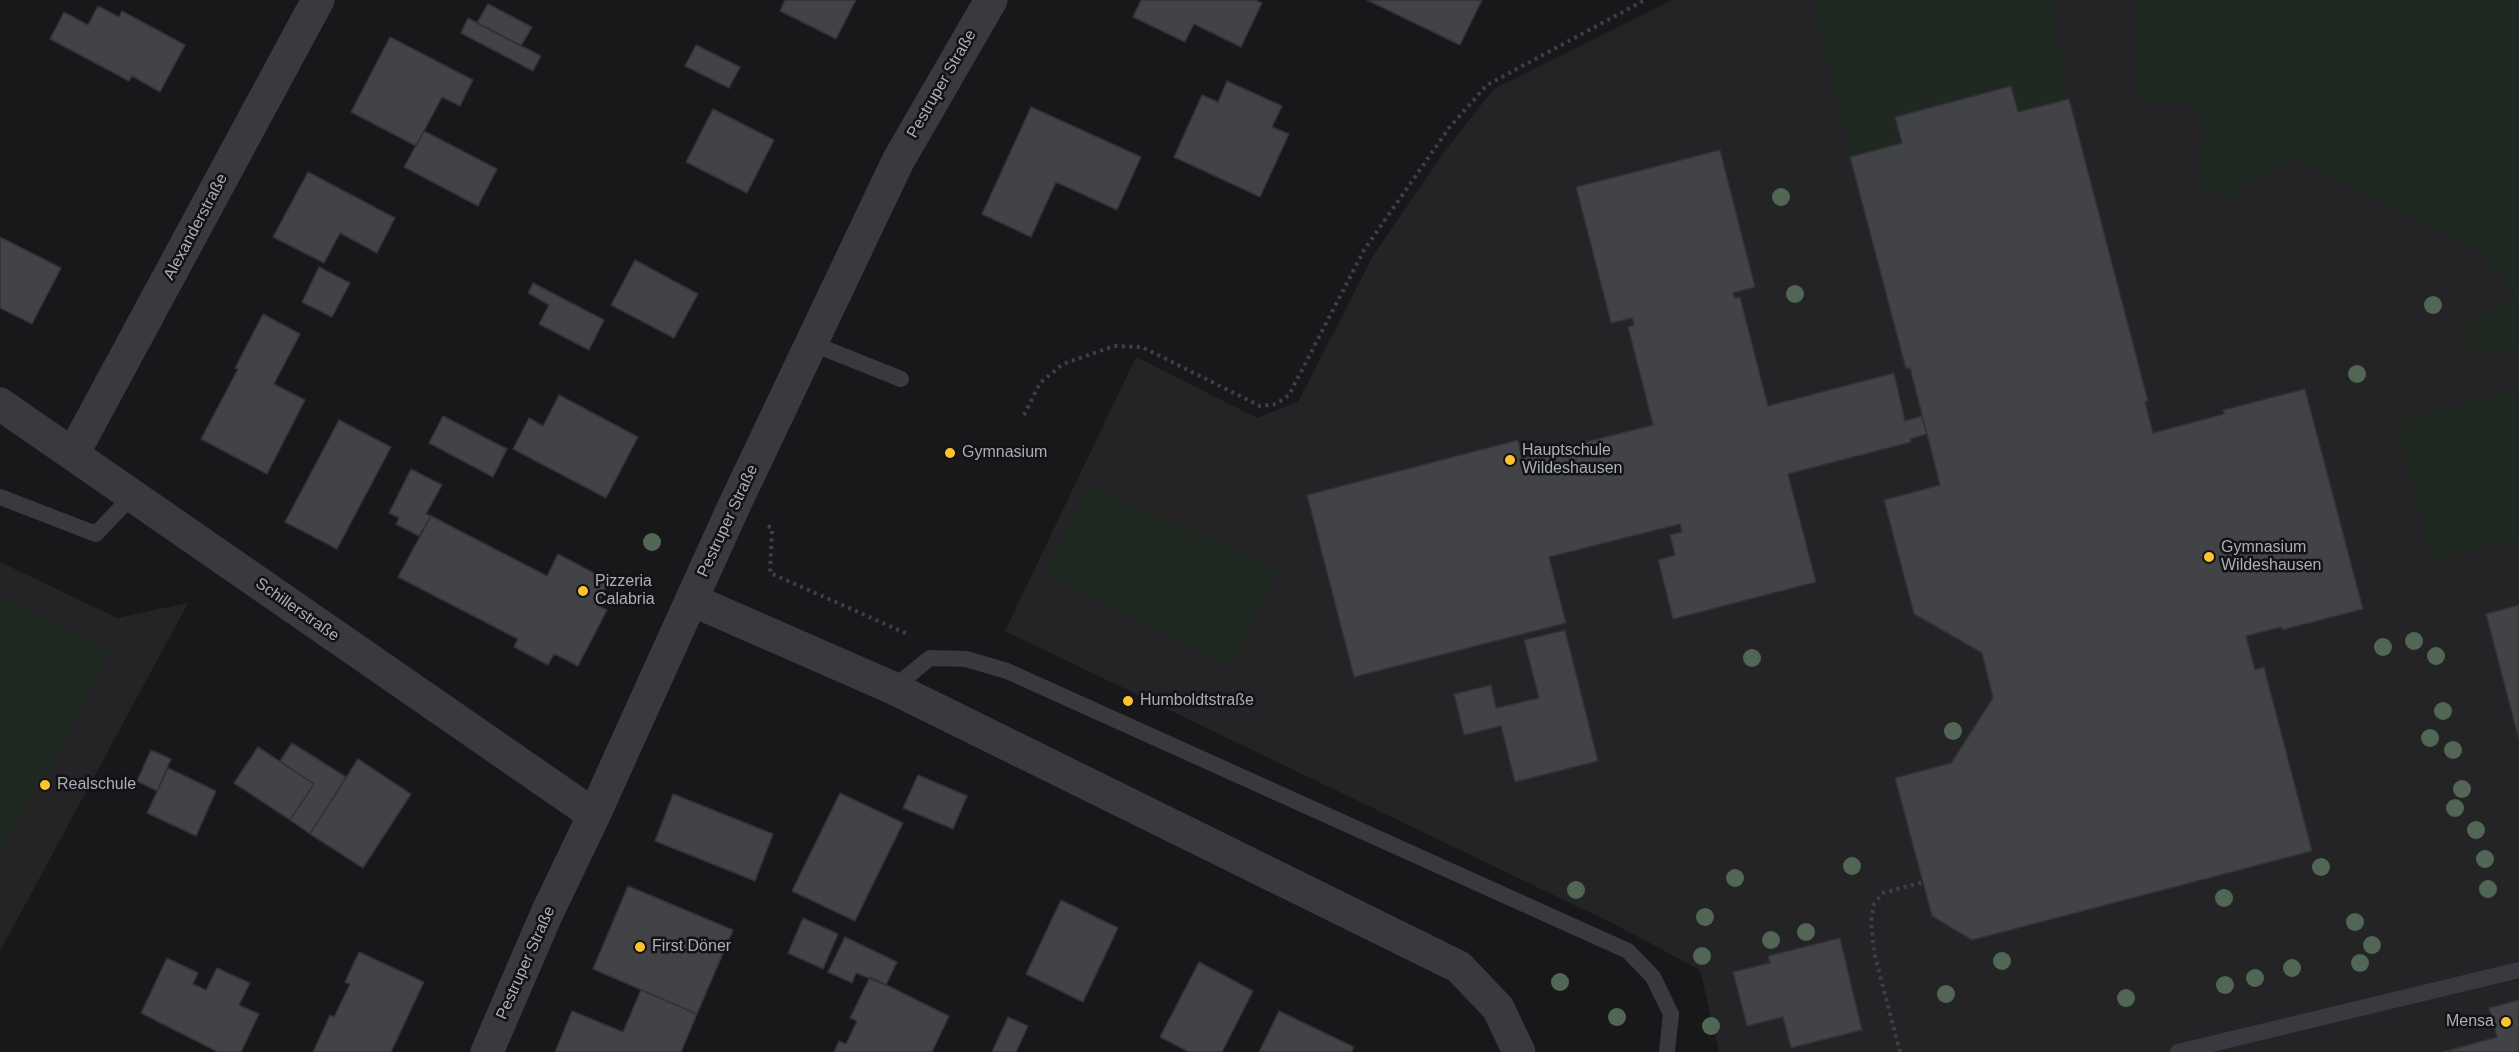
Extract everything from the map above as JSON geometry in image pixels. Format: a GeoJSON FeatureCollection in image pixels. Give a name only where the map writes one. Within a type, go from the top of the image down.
{"type":"FeatureCollection","features":[{"type":"Feature","properties":{"kind":"street","name":"Alexanderstraße"},"geometry":{"type":"LineString","coordinates":[[73,454],[318,0]]}},
{"type":"Feature","properties":{"kind":"street","name":"Pestruper Straße"},"geometry":{"type":"LineString","coordinates":[[487,1052],[547,913],[734,506],[898,161],[991,0]]}},
{"type":"Feature","properties":{"kind":"street","name":"Schillerstraße"},"geometry":{"type":"LineString","coordinates":[[0,404],[594,815]]}},
{"type":"Feature","properties":{"kind":"street"},"geometry":{"type":"LineString","coordinates":[[692,600],[893,688],[1459,967],[1498,1008],[1519,1052]]}},
{"type":"Feature","properties":{"kind":"lane"},"geometry":{"type":"LineString","coordinates":[[812,343],[900,379]]}},
{"type":"Feature","properties":{"kind":"lane"},"geometry":{"type":"LineString","coordinates":[[0,497],[96,534],[132,496]]}},
{"type":"Feature","properties":{"kind":"lane"},"geometry":{"type":"LineString","coordinates":[[893,688],[930,658],[966,659],[1007,671],[1628,951],[1653,977],[1671,1014],[1667,1052]]}},
{"type":"Feature","properties":{"kind":"lane"},"geometry":{"type":"LineString","coordinates":[[2178,1052],[2519,970]]}},
{"type":"Feature","properties":{"kind":"path"},"geometry":{"type":"LineString","coordinates":[[1024,415],[1040,383],[1063,364],[1114,346],[1142,347],[1260,405],[1276,404],[1289,395],[1364,250],[1449,128],[1487,85],[1645,0]]}},
{"type":"Feature","properties":{"kind":"path"},"geometry":{"type":"LineString","coordinates":[[734,506],[772,528],[770,573],[912,635]]}},
{"type":"Feature","properties":{"kind":"path"},"geometry":{"type":"LineString","coordinates":[[1900,1052],[1874,952],[1871,922],[1874,904],[1883,893],[1923,882]]}},
{"type":"Feature","properties":{"kind":"shaded area"},"geometry":{"type":"Polygon","coordinates":[[[1672,0],[2519,0],[2519,1052],[1719,1052],[1700,970],[1616,925],[1005,631],[1136,357],[1257,418],[1298,402],[1373,256],[1444,152],[1494,89],[1672,0]]]}},
{"type":"Feature","properties":{"kind":"shaded area"},"geometry":{"type":"Polygon","coordinates":[[[1814,0],[2051,0],[2069,99],[2018,112],[2011,86],[1895,117],[1902,143],[1850,157],[1814,0]]]}},
{"type":"Feature","properties":{"kind":"shaded area"},"geometry":{"type":"Polygon","coordinates":[[[2138,0],[2519,0],[2519,347],[2472,353],[2460,330],[2518,297],[2475,250],[2294,157],[2226,200],[2199,184],[2205,118],[2182,104],[2138,106],[2138,0]]]}},
{"type":"Feature","properties":{"kind":"shaded area"},"geometry":{"type":"Polygon","coordinates":[[[2519,390],[2519,538],[2431,561],[2396,422],[2519,390]]]}},
{"type":"Feature","properties":{"kind":"shaded area"},"geometry":{"type":"Polygon","coordinates":[[[1089,482],[1278,573],[1233,668],[1044,576],[1089,482]]]}},
{"type":"Feature","properties":{"kind":"shaded area","name":"Realschule"},"geometry":{"type":"Polygon","coordinates":[[[0,562],[117,618],[188,603],[0,951],[0,562]]]}},
{"type":"Feature","properties":{"kind":"shaded area"},"geometry":{"type":"Polygon","coordinates":[[[0,594],[110,653],[0,858],[0,594]]]}},
{"type":"Feature","properties":{"kind":"building"},"geometry":{"type":"Polygon","coordinates":[[[785,0],[856,0],[836,39],[780,11],[785,0]]]}},
{"type":"Feature","properties":{"kind":"building"},"geometry":{"type":"Polygon","coordinates":[[[1141,0],[1255,0],[1262,3],[1241,47],[1194,24],[1185,42],[1133,17],[1141,0]]]}},
{"type":"Feature","properties":{"kind":"building"},"geometry":{"type":"Polygon","coordinates":[[[1367,0],[1482,0],[1460,45],[1367,0]]]}},
{"type":"Feature","properties":{"kind":"building"},"geometry":{"type":"Polygon","coordinates":[[[488,4],[532,27],[521,46],[477,23],[488,4]]]}},
{"type":"Feature","properties":{"kind":"building"},"geometry":{"type":"Polygon","coordinates":[[[98,6],[119,17],[122,11],[185,45],[160,92],[132,76],[129,81],[50,39],[64,12],[88,25],[98,6]]]}},
{"type":"Feature","properties":{"kind":"building"},"geometry":{"type":"Polygon","coordinates":[[[468,18],[541,56],[533,71],[461,33],[468,18]]]}},
{"type":"Feature","properties":{"kind":"building"},"geometry":{"type":"Polygon","coordinates":[[[390,37],[473,80],[460,106],[442,97],[416,146],[351,112],[390,37]]]}},
{"type":"Feature","properties":{"kind":"building"},"geometry":{"type":"Polygon","coordinates":[[[696,45],[740,67],[729,88],[685,66],[696,45]]]}},
{"type":"Feature","properties":{"kind":"building"},"geometry":{"type":"Polygon","coordinates":[[[1227,81],[1282,106],[1272,127],[1289,134],[1260,197],[1174,157],[1202,95],[1218,102],[1227,81]]]}},
{"type":"Feature","properties":{"kind":"building"},"geometry":{"type":"Polygon","coordinates":[[[2011,86],[2018,112],[2069,99],[2148,401],[2145,402],[2153,433],[2224,414],[2223,410],[2305,389],[2363,609],[2282,630],[2282,627],[2246,636],[2255,670],[2264,667],[2312,851],[1972,940],[1932,916],[1895,778],[1951,763],[1993,698],[1982,653],[1914,614],[1884,500],[1940,485],[1910,368],[1906,369],[1850,157],[1902,143],[1895,117],[2011,86]]]}},
{"type":"Feature","properties":{"kind":"building"},"geometry":{"type":"Polygon","coordinates":[[[1031,107],[1141,157],[1117,210],[1056,182],[1031,237],[982,214],[1031,107]]]}},
{"type":"Feature","properties":{"kind":"building"},"geometry":{"type":"Polygon","coordinates":[[[713,109],[774,140],[747,193],[686,162],[713,109]]]}},
{"type":"Feature","properties":{"kind":"building"},"geometry":{"type":"Polygon","coordinates":[[[424,131],[497,169],[478,206],[404,167],[424,131]]]}},
{"type":"Feature","properties":{"kind":"building"},"geometry":{"type":"Polygon","coordinates":[[[1720,150],[1755,287],[1733,293],[1735,298],[1740,297],[1768,406],[1894,373],[1905,421],[1922,416],[1927,434],[1910,439],[1911,442],[1788,474],[1816,582],[1673,619],[1658,560],[1675,555],[1670,535],[1682,532],[1680,524],[1549,557],[1566,623],[1354,677],[1307,495],[1518,440],[1522,458],[1653,425],[1628,327],[1634,325],[1632,318],[1611,323],[1576,187],[1720,150]]]}},
{"type":"Feature","properties":{"kind":"building"},"geometry":{"type":"Polygon","coordinates":[[[308,172],[395,218],[377,253],[340,233],[324,263],[273,237],[308,172]]]}},
{"type":"Feature","properties":{"kind":"building"},"geometry":{"type":"Polygon","coordinates":[[[0,237],[61,268],[32,324],[0,308],[0,237]]]}},
{"type":"Feature","properties":{"kind":"building"},"geometry":{"type":"Polygon","coordinates":[[[635,260],[698,294],[674,338],[611,305],[635,260]]]}},
{"type":"Feature","properties":{"kind":"building"},"geometry":{"type":"Polygon","coordinates":[[[319,267],[350,283],[332,317],[302,302],[319,267]]]}},
{"type":"Feature","properties":{"kind":"building"},"geometry":{"type":"Polygon","coordinates":[[[533,283],[604,320],[589,350],[539,324],[549,305],[528,293],[533,283]]]}},
{"type":"Feature","properties":{"kind":"building"},"geometry":{"type":"Polygon","coordinates":[[[263,314],[300,334],[274,384],[305,400],[267,474],[201,439],[238,369],[235,368],[263,314]]]}},
{"type":"Feature","properties":{"kind":"building"},"geometry":{"type":"Polygon","coordinates":[[[559,395],[638,437],[606,498],[513,449],[529,418],[543,426],[559,395]]]}},
{"type":"Feature","properties":{"kind":"building"},"geometry":{"type":"Polygon","coordinates":[[[443,416],[507,449],[493,477],[429,443],[443,416]]]}},
{"type":"Feature","properties":{"kind":"building"},"geometry":{"type":"Polygon","coordinates":[[[339,420],[391,447],[337,549],[285,522],[339,420]]]}},
{"type":"Feature","properties":{"kind":"building"},"geometry":{"type":"Polygon","coordinates":[[[411,469],[442,485],[426,514],[431,516],[419,536],[396,524],[399,518],[389,513],[411,469]]]}},
{"type":"Feature","properties":{"kind":"building"},"geometry":{"type":"Polygon","coordinates":[[[431,516],[547,576],[558,554],[609,581],[597,605],[607,610],[578,666],[554,654],[548,665],[514,647],[518,639],[398,577],[431,516]]]}},
{"type":"Feature","properties":{"kind":"building"},"geometry":{"type":"Polygon","coordinates":[[[2519,605],[2519,740],[2486,614],[2519,605]]]}},
{"type":"Feature","properties":{"kind":"building"},"geometry":{"type":"Polygon","coordinates":[[[1565,630],[1598,761],[1515,782],[1501,726],[1464,735],[1454,694],[1491,685],[1496,708],[1539,698],[1524,640],[1565,630]]]}},
{"type":"Feature","properties":{"kind":"building"},"geometry":{"type":"Polygon","coordinates":[[[292,743],[346,777],[310,834],[290,820],[314,784],[280,761],[292,743]]]}},
{"type":"Feature","properties":{"kind":"building"},"geometry":{"type":"Polygon","coordinates":[[[258,747],[314,784],[290,820],[234,783],[258,747]]]}},
{"type":"Feature","properties":{"kind":"building"},"geometry":{"type":"Polygon","coordinates":[[[151,750],[171,759],[157,791],[137,781],[151,750]]]}},
{"type":"Feature","properties":{"kind":"building"},"geometry":{"type":"Polygon","coordinates":[[[358,759],[411,794],[363,868],[310,834],[358,759]]]}},
{"type":"Feature","properties":{"kind":"building"},"geometry":{"type":"Polygon","coordinates":[[[168,768],[216,791],[196,836],[147,813],[168,768]]]}},
{"type":"Feature","properties":{"kind":"building"},"geometry":{"type":"Polygon","coordinates":[[[918,775],[967,796],[953,829],[903,808],[918,775]]]}},
{"type":"Feature","properties":{"kind":"building"},"geometry":{"type":"Polygon","coordinates":[[[840,793],[903,823],[855,921],[792,891],[840,793]]]}},
{"type":"Feature","properties":{"kind":"building"},"geometry":{"type":"Polygon","coordinates":[[[673,794],[773,834],[755,881],[655,841],[673,794]]]}},
{"type":"Feature","properties":{"kind":"building"},"geometry":{"type":"Polygon","coordinates":[[[628,886],[733,930],[697,1014],[593,969],[628,886]]]}},
{"type":"Feature","properties":{"kind":"building"},"geometry":{"type":"Polygon","coordinates":[[[1061,900],[1118,928],[1083,1002],[1026,974],[1061,900]]]}},
{"type":"Feature","properties":{"kind":"building"},"geometry":{"type":"Polygon","coordinates":[[[803,918],[838,934],[823,969],[788,953],[803,918]]]}},
{"type":"Feature","properties":{"kind":"building"},"geometry":{"type":"Polygon","coordinates":[[[845,937],[897,962],[886,985],[856,973],[852,983],[828,972],[845,937]]]}},
{"type":"Feature","properties":{"kind":"building"},"geometry":{"type":"Polygon","coordinates":[[[1840,938],[1862,1030],[1791,1048],[1783,1017],[1747,1026],[1733,972],[1770,963],[1768,956],[1840,938]]]}},
{"type":"Feature","properties":{"kind":"building"},"geometry":{"type":"Polygon","coordinates":[[[359,952],[424,982],[391,1052],[313,1052],[330,1015],[334,1017],[350,984],[345,982],[359,952]]]}},
{"type":"Feature","properties":{"kind":"building"},"geometry":{"type":"Polygon","coordinates":[[[167,958],[198,973],[193,984],[206,990],[217,968],[250,983],[239,1005],[259,1014],[241,1052],[218,1052],[141,1013],[167,958]]]}},
{"type":"Feature","properties":{"kind":"building"},"geometry":{"type":"Polygon","coordinates":[[[1199,962],[1253,991],[1222,1052],[1189,1052],[1160,1037],[1199,962]]]}},
{"type":"Feature","properties":{"kind":"building"},"geometry":{"type":"Polygon","coordinates":[[[870,977],[949,1016],[932,1052],[834,1052],[839,1041],[846,1044],[857,1021],[850,1018],[870,977]]]}},
{"type":"Feature","properties":{"kind":"building"},"geometry":{"type":"Polygon","coordinates":[[[641,990],[697,1014],[681,1052],[555,1052],[572,1011],[623,1032],[641,990]]]}},
{"type":"Feature","properties":{"kind":"building","name":"Mensa"},"geometry":{"type":"Polygon","coordinates":[[[2519,1000],[2519,1052],[2443,1052],[2497,1037],[2489,1008],[2519,1000]]]}},
{"type":"Feature","properties":{"kind":"building"},"geometry":{"type":"Polygon","coordinates":[[[1279,1011],[1354,1047],[1351,1052],[1259,1052],[1279,1011]]]}},
{"type":"Feature","properties":{"kind":"building"},"geometry":{"type":"Polygon","coordinates":[[[1008,1017],[1028,1026],[1016,1052],[992,1052],[1008,1017]]]}},
{"type":"Feature","properties":{"kind":"place","name":"Gymnasium"},"geometry":{"type":"Point","coordinates":[950,453]}},
{"type":"Feature","properties":{"kind":"place","name":"Hauptschule Wildeshausen"},"geometry":{"type":"Point","coordinates":[1510,460]}},
{"type":"Feature","properties":{"kind":"place","name":"Gymnasium Wildeshausen"},"geometry":{"type":"Point","coordinates":[2209,557]}},
{"type":"Feature","properties":{"kind":"place","name":"Pizzeria Calabria"},"geometry":{"type":"Point","coordinates":[583,591]}},
{"type":"Feature","properties":{"kind":"place","name":"Humboldtstraße"},"geometry":{"type":"Point","coordinates":[1128,701]}},
{"type":"Feature","properties":{"kind":"place","name":"Realschule"},"geometry":{"type":"Point","coordinates":[45,785]}},
{"type":"Feature","properties":{"kind":"place","name":"First Döner"},"geometry":{"type":"Point","coordinates":[640,947]}},
{"type":"Feature","properties":{"kind":"place","name":"Mensa"},"geometry":{"type":"Point","coordinates":[2506,1022]}}]}
